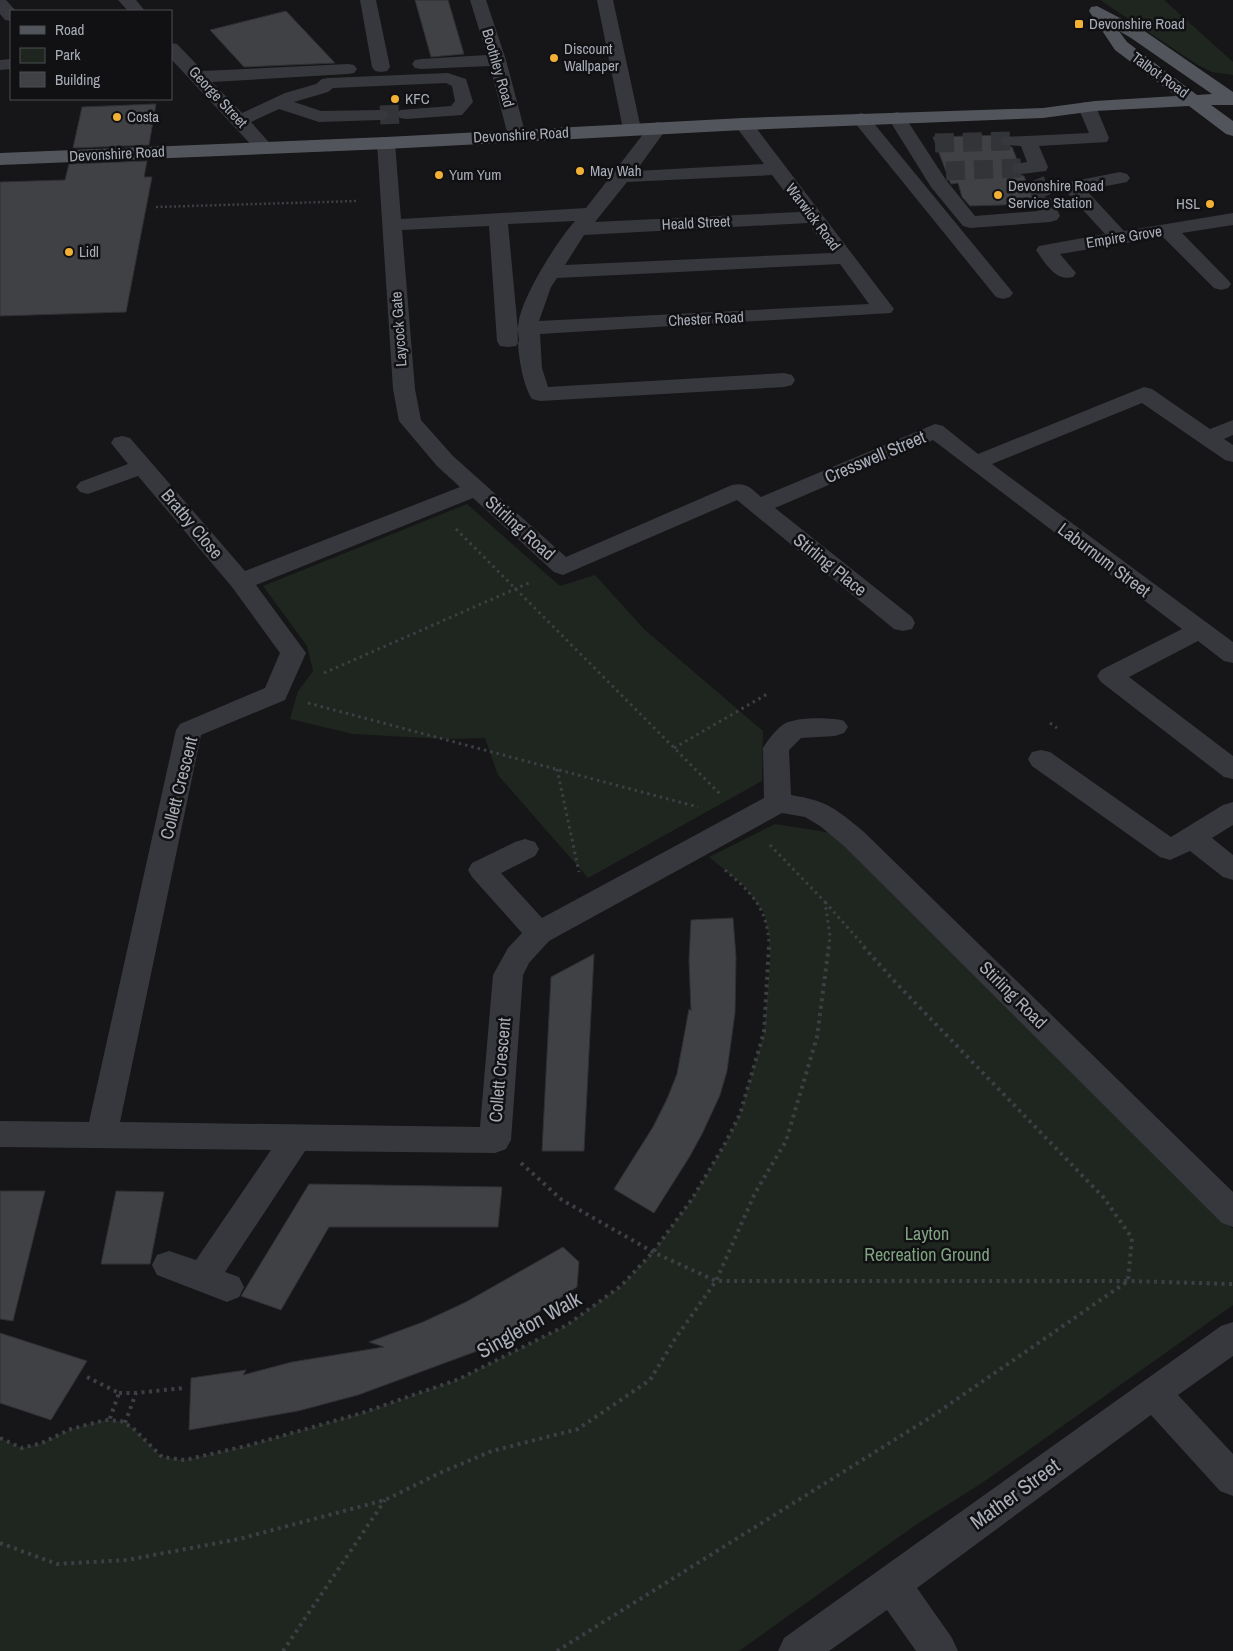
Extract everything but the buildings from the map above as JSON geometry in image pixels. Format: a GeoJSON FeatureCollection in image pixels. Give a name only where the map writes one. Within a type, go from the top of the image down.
{"type":"FeatureCollection","features":[{"type":"Feature","properties":{"kind":"main road","name":"Talbot Road"},"geometry":{"type":"LineString","coordinates":[[1083,0],[1097,11],[1137,34],[1233,103]]}},
{"type":"Feature","properties":{"kind":"main road","name":"Talbot Road"},"geometry":{"type":"LineString","coordinates":[[1097,11],[1121,46],[1233,130]]}},
{"type":"Feature","properties":{"kind":"main road","name":"Devonshire Road"},"geometry":{"type":"LineString","coordinates":[[0,159],[861,119],[1043,113],[1065,118],[1194,100],[1233,103]]}},
{"type":"Feature","properties":{"kind":"main road","name":"Devonshire Road"},"geometry":{"type":"LineString","coordinates":[[1090,113],[1213,114],[1233,103]]}},
{"type":"Feature","properties":{"kind":"street"},"geometry":{"type":"LineString","coordinates":[[126,0],[136,10]]}},
{"type":"Feature","properties":{"kind":"street"},"geometry":{"type":"LineString","coordinates":[[368,0],[381,67]]}},
{"type":"Feature","properties":{"kind":"street","name":"Boothley Road"},"geometry":{"type":"LineString","coordinates":[[478,0],[497,60],[517,136]]}},
{"type":"Feature","properties":{"kind":"street"},"geometry":{"type":"LineString","coordinates":[[605,0],[632,129]]}},
{"type":"Feature","properties":{"kind":"street"},"geometry":{"type":"LineString","coordinates":[[0,3],[10,15]]}},
{"type":"Feature","properties":{"kind":"street","name":"George Street"},"geometry":{"type":"LineString","coordinates":[[174,53],[200,77],[264,147]]}},
{"type":"Feature","properties":{"kind":"street"},"geometry":{"type":"LineString","coordinates":[[200,77],[497,60]]}},
{"type":"Feature","properties":{"kind":"street"},"geometry":{"type":"LineString","coordinates":[[239,121],[284,100],[322,88],[328,83],[448,78],[460,83],[464,102],[456,111],[406,114]]}},
{"type":"Feature","properties":{"kind":"street"},"geometry":{"type":"LineString","coordinates":[[284,100],[319,117],[380,115]]}},
{"type":"Feature","properties":{"kind":"street"},"geometry":{"type":"LineString","coordinates":[[1025,158],[1100,138],[1090,113]]}},
{"type":"Feature","properties":{"kind":"street"},"geometry":{"type":"LineString","coordinates":[[897,118],[931,157],[970,222],[1050,216],[1044,204]]}},
{"type":"Feature","properties":{"kind":"street"},"geometry":{"type":"LineString","coordinates":[[861,119],[1003,293]]}},
{"type":"Feature","properties":{"kind":"street","name":"Warwick Road"},"geometry":{"type":"LineString","coordinates":[[743,124],[884,309]]}},
{"type":"Feature","properties":{"kind":"street"},"geometry":{"type":"LineString","coordinates":[[658,128],[622,177],[585,221],[541,287],[529,322],[531,368],[540,394],[784,380]]}},
{"type":"Feature","properties":{"kind":"street","name":"Laycock Gate"},"geometry":{"type":"LineString","coordinates":[[386,142],[404,389],[410,422],[445,461],[476,489]]}},
{"type":"Feature","properties":{"kind":"street"},"geometry":{"type":"LineString","coordinates":[[622,177],[777,169]]}},
{"type":"Feature","properties":{"kind":"street"},"geometry":{"type":"LineString","coordinates":[[1119,238],[1072,187],[1120,178]]}},
{"type":"Feature","properties":{"kind":"street","name":"Heald Street"},"geometry":{"type":"LineString","coordinates":[[392,225],[498,219],[585,221],[813,217]]}},
{"type":"Feature","properties":{"kind":"street"},"geometry":{"type":"LineString","coordinates":[[498,219],[508,341]]}},
{"type":"Feature","properties":{"kind":"street","name":"Empire Grove"},"geometry":{"type":"LineString","coordinates":[[1066,273],[1046,250],[1233,220]]}},
{"type":"Feature","properties":{"kind":"street"},"geometry":{"type":"LineString","coordinates":[[1168,230],[1222,284]]}},
{"type":"Feature","properties":{"kind":"street"},"geometry":{"type":"LineString","coordinates":[[550,272],[845,258]]}},
{"type":"Feature","properties":{"kind":"street","name":"Chester Road"},"geometry":{"type":"LineString","coordinates":[[529,328],[884,309]]}},
{"type":"Feature","properties":{"kind":"street"},"geometry":{"type":"LineString","coordinates":[[976,463],[1144,394],[1233,455]]}},
{"type":"Feature","properties":{"kind":"street"},"geometry":{"type":"LineString","coordinates":[[1208,438],[1233,427]]}},
{"type":"Feature","properties":{"kind":"street","name":"Cresswell Street"},"geometry":{"type":"LineString","coordinates":[[758,506],[935,431],[976,463]]}},
{"type":"Feature","properties":{"kind":"street","name":"Bratby Close"},"geometry":{"type":"LineString","coordinates":[[122,443],[240,582]]}},
{"type":"Feature","properties":{"kind":"street","name":"Laburnum Street"},"geometry":{"type":"LineString","coordinates":[[976,463],[1233,655]]}},
{"type":"Feature","properties":{"kind":"street"},"geometry":{"type":"LineString","coordinates":[[88,487],[143,466]]}},
{"type":"Feature","properties":{"kind":"street"},"geometry":{"type":"LineString","coordinates":[[276,694],[293,653],[240,582],[476,489]]}},
{"type":"Feature","properties":{"kind":"street","name":"Stirling Road"},"geometry":{"type":"LineString","coordinates":[[476,489],[564,567]]}},
{"type":"Feature","properties":{"kind":"street"},"geometry":{"type":"LineString","coordinates":[[564,567],[740,490],[758,506]]}},
{"type":"Feature","properties":{"kind":"street","name":"Stirling Place"},"geometry":{"type":"LineString","coordinates":[[758,506],[903,623]]}},
{"type":"Feature","properties":{"kind":"street"},"geometry":{"type":"LineString","coordinates":[[1198,630],[1110,676],[1233,770]]}},
{"type":"Feature","properties":{"kind":"street","name":"Collett Crescent"},"geometry":{"type":"LineString","coordinates":[[102,1135],[189,730],[276,694]]}},
{"type":"Feature","properties":{"kind":"street"},"geometry":{"type":"LineString","coordinates":[[778,803],[776,748],[794,730],[835,727]]}},
{"type":"Feature","properties":{"kind":"street"},"geometry":{"type":"LineString","coordinates":[[1041,759],[1170,850],[1233,812]]}},
{"type":"Feature","properties":{"kind":"street","name":"Stirling Road"},"geometry":{"type":"LineString","coordinates":[[778,803],[812,808],[830,819],[854,839],[1233,1213]]}},
{"type":"Feature","properties":{"kind":"street","name":"Collett Crescent"},"geometry":{"type":"LineString","coordinates":[[0,1134],[495,1140],[508,975],[518,956],[539,933],[778,803]]}},
{"type":"Feature","properties":{"kind":"street"},"geometry":{"type":"LineString","coordinates":[[1192,837],[1233,870]]}},
{"type":"Feature","properties":{"kind":"street"},"geometry":{"type":"LineString","coordinates":[[525,849],[482,870],[539,933]]}},
{"type":"Feature","properties":{"kind":"street"},"geometry":{"type":"LineString","coordinates":[[169,1265],[215,1282],[297,1137]]}},
{"type":"Feature","properties":{"kind":"street","name":"Mather Street"},"geometry":{"type":"LineString","coordinates":[[797,1651],[892,1585],[1153,1393],[1233,1337]]}},
{"type":"Feature","properties":{"kind":"street"},"geometry":{"type":"LineString","coordinates":[[1153,1393],[1233,1479]]}},
{"type":"Feature","properties":{"kind":"street"},"geometry":{"type":"LineString","coordinates":[[892,1585],[939,1651]]}},
{"type":"Feature","properties":{"kind":"path"},"geometry":{"type":"LineString","coordinates":[[156,207],[390,200]]}},
{"type":"Feature","properties":{"kind":"path"},"geometry":{"type":"LineString","coordinates":[[434,506],[747,820],[824,902],[896,984],[1104,1198],[1132,1238],[1128,1281]]}},
{"type":"Feature","properties":{"kind":"path"},"geometry":{"type":"LineString","coordinates":[[276,694],[564,567]]}},
{"type":"Feature","properties":{"kind":"path"},"geometry":{"type":"LineString","coordinates":[[276,694],[747,820]]}},
{"type":"Feature","properties":{"kind":"path"},"geometry":{"type":"LineString","coordinates":[[674,748],[769,694]]}},
{"type":"Feature","properties":{"kind":"path"},"geometry":{"type":"LineString","coordinates":[[557,770],[587,907]]}},
{"type":"Feature","properties":{"kind":"path","name":"Singleton Walk"},"geometry":{"type":"LineString","coordinates":[[125,1423],[162,1457],[185,1460],[250,1445],[362,1413],[459,1379],[567,1325],[621,1286],[652,1252],[692,1199],[740,1114],[764,1032],[770,936],[764,912],[744,886],[698,847]]}},
{"type":"Feature","properties":{"kind":"path"},"geometry":{"type":"LineString","coordinates":[[0,1543],[57,1564],[127,1560],[239,1539],[385,1500],[442,1472],[492,1451],[578,1429],[650,1380],[675,1339],[716,1281],[755,1193],[786,1142],[817,1037],[830,936],[824,902]]}},
{"type":"Feature","properties":{"kind":"path"},"geometry":{"type":"LineString","coordinates":[[495,1140],[562,1200],[652,1252],[716,1281],[1128,1281],[1233,1284]]}},
{"type":"Feature","properties":{"kind":"path"},"geometry":{"type":"LineString","coordinates":[[557,1651],[931,1417],[1128,1281]]}},
{"type":"Feature","properties":{"kind":"path"},"geometry":{"type":"LineString","coordinates":[[87,1376],[119,1393],[136,1394],[184,1388]]}},
{"type":"Feature","properties":{"kind":"path"},"geometry":{"type":"LineString","coordinates":[[110,1421],[119,1393]]}},
{"type":"Feature","properties":{"kind":"path"},"geometry":{"type":"LineString","coordinates":[[0,1438],[22,1448],[42,1443],[71,1428],[110,1421],[125,1423],[136,1394]]}},
{"type":"Feature","properties":{"kind":"path"},"geometry":{"type":"LineString","coordinates":[[283,1651],[385,1500]]}},
{"type":"Feature","properties":{"kind":"green space"},"geometry":{"type":"Polygon","coordinates":[[[1100,0],[1164,0],[1233,62],[1233,75],[1212,72],[1198,65],[1100,0]]]}},
{"type":"Feature","properties":{"kind":"green space"},"geometry":{"type":"Polygon","coordinates":[[[467,504],[560,586],[595,575],[645,630],[763,731],[762,781],[588,878],[498,775],[485,738],[445,739],[353,734],[290,719],[298,691],[313,671],[307,646],[263,586],[467,504]]]}},
{"type":"Feature","properties":{"kind":"green space","name":"Layton Recreation Ground"},"geometry":{"type":"Polygon","coordinates":[[[775,824],[832,833],[1233,1229],[1233,1305],[982,1483],[917,1524],[739,1651],[0,1651],[0,1438],[22,1448],[42,1443],[71,1429],[105,1420],[121,1421],[133,1428],[162,1457],[185,1460],[250,1445],[362,1413],[459,1379],[567,1325],[621,1286],[653,1252],[692,1199],[726,1142],[740,1114],[764,1032],[770,959],[769,936],[764,913],[744,886],[709,857],[775,824]]]}},
{"type":"Feature","properties":{"kind":"tunnel"},"geometry":{"type":"LineString","coordinates":[[380,115],[406,114]]}},
{"type":"Feature","properties":{"kind":"tunnel"},"geometry":{"type":"LineString","coordinates":[[935,143],[1010,141]]}},
{"type":"Feature","properties":{"kind":"tunnel"},"geometry":{"type":"LineString","coordinates":[[946,171],[1021,168]]}},
{"type":"Feature","properties":{"kind":"tunnel"},"geometry":{"type":"LineString","coordinates":[[1035,180],[1045,203]]}},
{"type":"Feature","properties":{"kind":"place","name":"Devonshire Road"},"geometry":{"type":"Point","coordinates":[1079,24]}},
{"type":"Feature","properties":{"kind":"place","name":"Discount Wallpaper"},"geometry":{"type":"Point","coordinates":[554,58]}},
{"type":"Feature","properties":{"kind":"place","name":"KFC"},"geometry":{"type":"Point","coordinates":[395,99]}},
{"type":"Feature","properties":{"kind":"place","name":"Costa"},"geometry":{"type":"Point","coordinates":[117,117]}},
{"type":"Feature","properties":{"kind":"place","name":"May Wah"},"geometry":{"type":"Point","coordinates":[580,171]}},
{"type":"Feature","properties":{"kind":"place","name":"Yum Yum"},"geometry":{"type":"Point","coordinates":[439,175]}},
{"type":"Feature","properties":{"kind":"place","name":"Devonshire Road Service Station"},"geometry":{"type":"Point","coordinates":[998,195]}},
{"type":"Feature","properties":{"kind":"place","name":"HSL"},"geometry":{"type":"Point","coordinates":[1210,204]}},
{"type":"Feature","properties":{"kind":"place","name":"Lidl"},"geometry":{"type":"Point","coordinates":[69,252]}}]}
